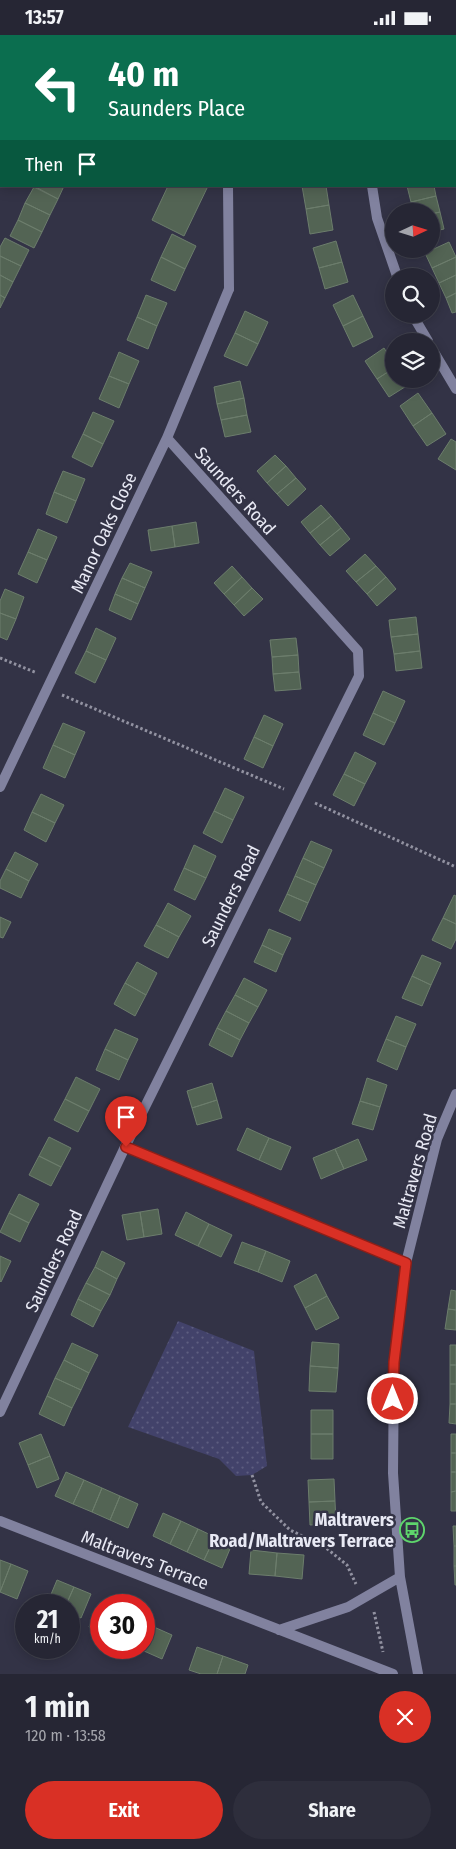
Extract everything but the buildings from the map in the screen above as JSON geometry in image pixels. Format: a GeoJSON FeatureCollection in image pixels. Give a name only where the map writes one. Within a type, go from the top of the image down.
{"type":"FeatureCollection","features":[{"type":"Feature","properties":{"kind":"street","name":"Manor Oaks Close"},"geometry":{"type":"LineString","coordinates":[[0,787],[167,438],[229,289],[228,187]]}},
{"type":"Feature","properties":{"kind":"street"},"geometry":{"type":"LineString","coordinates":[[372,187],[377,218],[394,268]]}},
{"type":"Feature","properties":{"kind":"street"},"geometry":{"type":"LineString","coordinates":[[440,362],[456,389]]}},
{"type":"Feature","properties":{"kind":"street","name":"Saunders Road"},"geometry":{"type":"LineString","coordinates":[[0,1412],[126,1147],[359,676],[358,651],[167,438]]}},
{"type":"Feature","properties":{"kind":"street","name":"Maltravers Road"},"geometry":{"type":"LineString","coordinates":[[418,1674],[400,1577],[393,1473],[394,1362],[406,1263],[437,1139],[456,1094]]}},
{"type":"Feature","properties":{"kind":"street"},"geometry":{"type":"LineString","coordinates":[[126,1147],[406,1263]]}},
{"type":"Feature","properties":{"kind":"street","name":"Maltravers Terrace"},"geometry":{"type":"LineString","coordinates":[[0,1521],[390,1673]]}},
{"type":"Feature","properties":{"kind":"street"},"geometry":{"type":"LineString","coordinates":[[279,1630],[348,1607],[400,1577]]}},
{"type":"Feature","properties":{"kind":"path"},"geometry":{"type":"LineString","coordinates":[[0,658],[50,684],[456,867]]}},
{"type":"Feature","properties":{"kind":"path"},"geometry":{"type":"LineString","coordinates":[[252,1475],[262,1502],[290,1530],[325,1547],[347,1565],[363,1598],[373,1610],[390,1673]]}},
{"type":"Feature","properties":{"kind":"shaded area"},"geometry":{"type":"Polygon","coordinates":[[[178,1321],[254,1351],[267,1466],[252,1475],[236,1476],[219,1459],[128,1427],[178,1321]]]}},
{"type":"Feature","properties":{"kind":"place","name":"Maltravers Road/Maltravers Terrace"},"geometry":{"type":"Point","coordinates":[412,1530]}},
{"type":"Feature","properties":{"kind":"route"},"geometry":{"type":"LineString","coordinates":[[126,1147],[406,1263],[394,1362],[393,1399]]}}]}
